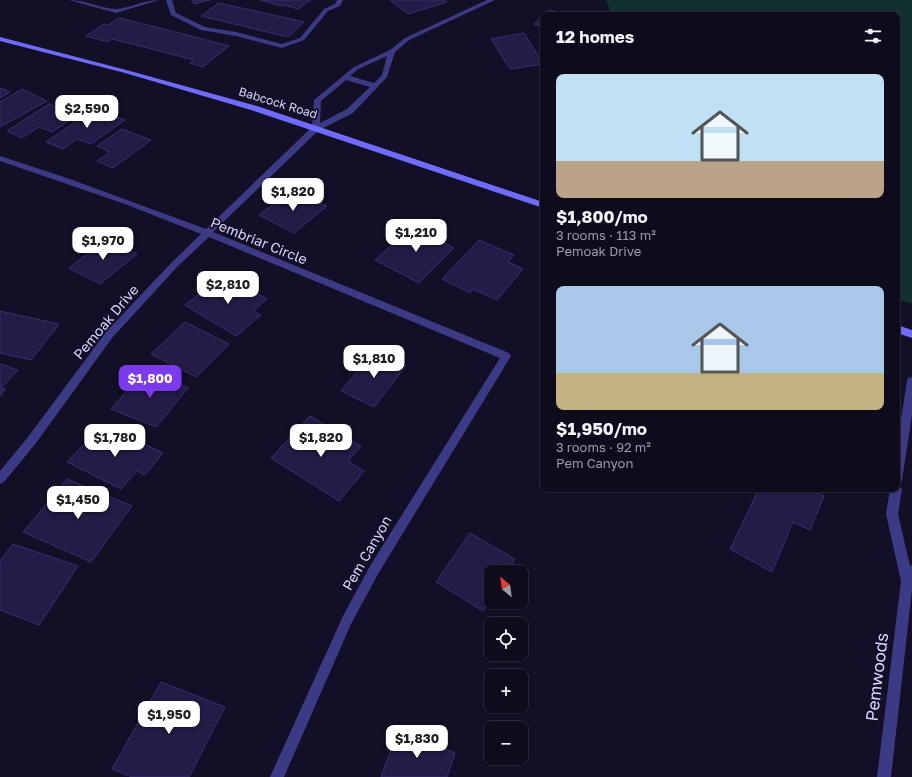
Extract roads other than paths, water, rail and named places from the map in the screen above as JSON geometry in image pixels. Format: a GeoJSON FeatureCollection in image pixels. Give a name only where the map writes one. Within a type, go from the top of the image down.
{"type":"FeatureCollection","features":[{"type":"Feature","properties":{"kind":"main road","name":"Babcock Road"},"geometry":{"type":"LineString","coordinates":[[0,39],[164,82],[316,128],[540,204]]}},
{"type":"Feature","properties":{"kind":"main road"},"geometry":{"type":"LineString","coordinates":[[900,330],[912,334]]}},
{"type":"Feature","properties":{"kind":"street"},"geometry":{"type":"LineString","coordinates":[[72,0],[116,11],[156,0]]}},
{"type":"Feature","properties":{"kind":"street"},"geometry":{"type":"LineString","coordinates":[[169,0],[173,14],[202,29],[236,34],[282,46],[302,39],[326,10],[338,5],[340,0]]}},
{"type":"Feature","properties":{"kind":"street"},"geometry":{"type":"LineString","coordinates":[[316,128],[318,100],[356,68],[392,51],[407,39],[492,0]]}},
{"type":"Feature","properties":{"kind":"street","name":"Pemoak Drive"},"geometry":{"type":"LineString","coordinates":[[0,479],[32,440],[109,335],[174,264],[316,128],[350,111],[385,76],[392,51]]}},
{"type":"Feature","properties":{"kind":"street"},"geometry":{"type":"LineString","coordinates":[[345,77],[375,86]]}},
{"type":"Feature","properties":{"kind":"street","name":"Pembriar Circle"},"geometry":{"type":"LineString","coordinates":[[0,158],[115,198],[206,233],[506,356]]}},
{"type":"Feature","properties":{"kind":"street","name":"Pem Canyon"},"geometry":{"type":"LineString","coordinates":[[277,777],[347,620],[374,570],[506,356]]}},
{"type":"Feature","properties":{"kind":"street"},"geometry":{"type":"LineString","coordinates":[[900,460],[912,381]]}},
{"type":"Feature","properties":{"kind":"street","name":"Pemwoods"},"geometry":{"type":"LineString","coordinates":[[884,777],[910,576],[892,514],[896,492]]}}]}
